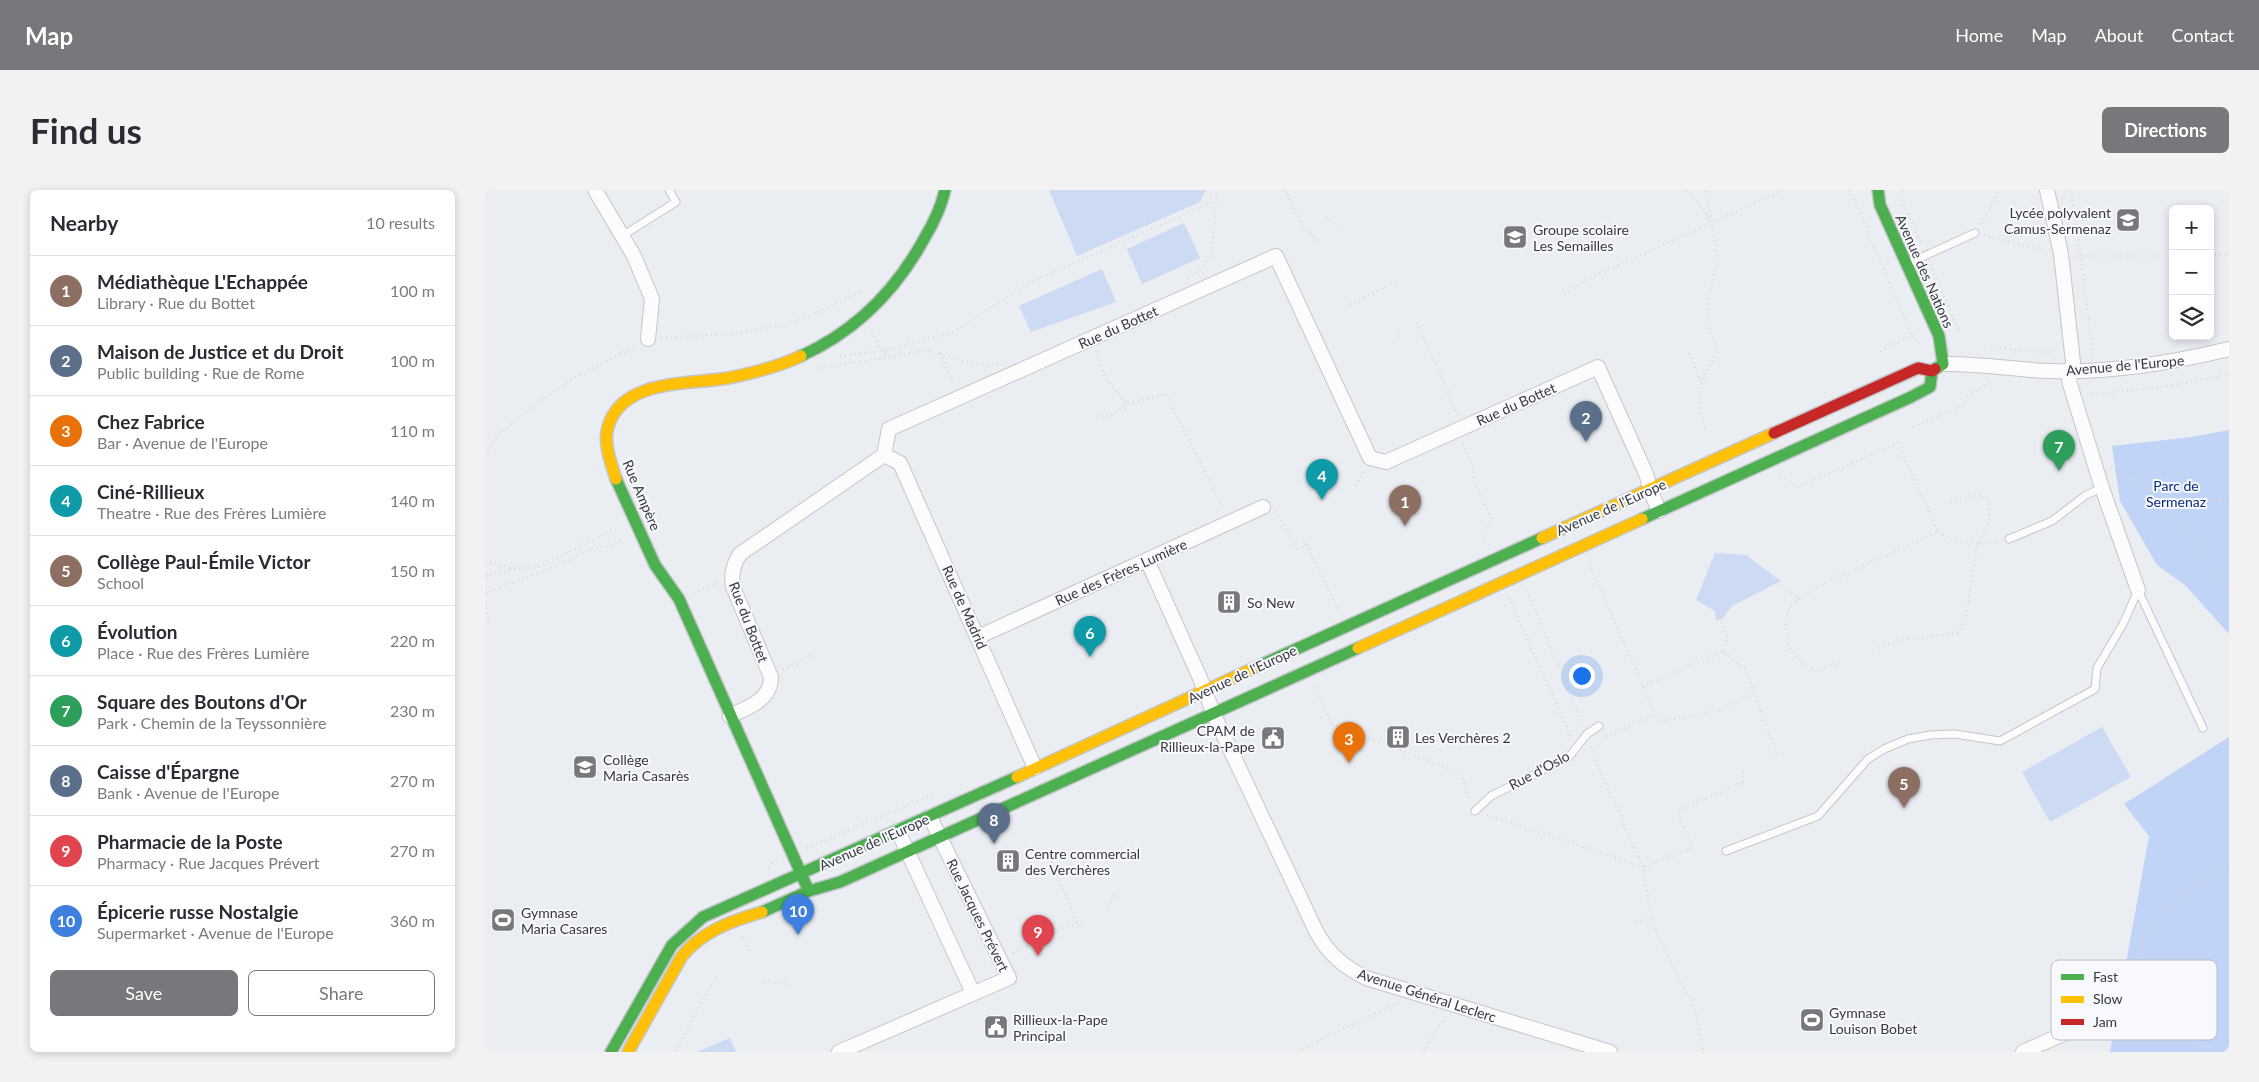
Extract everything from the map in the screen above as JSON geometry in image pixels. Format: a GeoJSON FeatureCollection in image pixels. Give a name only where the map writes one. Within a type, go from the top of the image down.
{"type":"FeatureCollection","features":[{"type":"Feature","properties":{"kind":"street"},"geometry":{"type":"LineString","coordinates":[[595,190],[634,256],[652,300],[648,339]]}},
{"type":"Feature","properties":{"kind":"street","name":"Rue Ampère"},"geometry":{"type":"LineString","coordinates":[[809,891],[679,599],[655,565],[615,478],[607,444],[607,429],[614,415],[625,401],[638,392],[729,377],[791,362],[837,339],[864,318],[897,283],[916,258],[943,201],[945,190]]}},
{"type":"Feature","properties":{"kind":"street","name":"Avenue des Nations"},"geometry":{"type":"LineString","coordinates":[[1878,190],[1880,205],[1939,336],[1938,368]]}},
{"type":"Feature","properties":{"kind":"street"},"geometry":{"type":"LineString","coordinates":[[2047,190],[2061,254],[2071,345],[2069,381],[2102,488],[2137,590]]}},
{"type":"Feature","properties":{"kind":"street","name":"Rue du Bottet"},"geometry":{"type":"LineString","coordinates":[[730,716],[763,698],[771,688],[771,677],[733,587],[731,576],[734,564],[740,554],[884,456],[889,429],[1276,256],[1370,458],[1386,462],[1598,368],[1647,476],[1650,489]]}},
{"type":"Feature","properties":{"kind":"street","name":"Avenue de l'Europe"},"geometry":{"type":"LineString","coordinates":[[611,1052],[671,945],[703,917],[802,875],[1205,690],[1918,368],[2071,370],[2093,364],[2187,359],[2229,349]]}},
{"type":"Feature","properties":{"kind":"street","name":"Avenue de l'Europe"},"geometry":{"type":"LineString","coordinates":[[628,1052],[668,979],[692,944],[707,933],[733,920],[764,911],[809,891],[840,882],[940,838],[1911,397],[1930,387],[1938,368]]}},
{"type":"Feature","properties":{"kind":"street","name":"Rue de Madrid"},"geometry":{"type":"LineString","coordinates":[[884,456],[900,462],[1035,768]]}},
{"type":"Feature","properties":{"kind":"street"},"geometry":{"type":"LineString","coordinates":[[1650,489],[1659,511]]}},
{"type":"Feature","properties":{"kind":"street","name":"Rue des Frères Lumière"},"geometry":{"type":"LineString","coordinates":[[978,637],[1147,560],[1269,508]]}},
{"type":"Feature","properties":{"kind":"street","name":"Avenue Général Leclerc"},"geometry":{"type":"LineString","coordinates":[[1147,560],[1205,690],[1214,715],[1323,945],[1335,959],[1358,974],[1449,1004],[1610,1052]]}},
{"type":"Feature","properties":{"kind":"street","name":"Rue Jacques Prévert"},"geometry":{"type":"LineString","coordinates":[[839,1052],[1009,978],[929,817]]}},
{"type":"Feature","properties":{"kind":"street"},"geometry":{"type":"LineString","coordinates":[[898,831],[973,993]]}},
{"type":"Feature","properties":{"kind":"street"},"geometry":{"type":"LineString","coordinates":[[2023,1052],[2051,1039]]}},
{"type":"Feature","properties":{"kind":"lane"},"geometry":{"type":"LineString","coordinates":[[622,236],[676,202],[669,190]]}},
{"type":"Feature","properties":{"kind":"lane"},"geometry":{"type":"LineString","coordinates":[[1906,264],[1975,233]]}},
{"type":"Feature","properties":{"kind":"lane"},"geometry":{"type":"LineString","coordinates":[[2009,539],[2052,521],[2087,495],[2102,488]]}},
{"type":"Feature","properties":{"kind":"lane"},"geometry":{"type":"LineString","coordinates":[[2137,590],[2203,728]]}},
{"type":"Feature","properties":{"kind":"lane"},"geometry":{"type":"LineString","coordinates":[[1726,851],[1818,816],[1868,759],[1884,749],[1908,740],[1930,735],[1955,734],[2001,741],[2095,689],[2097,668],[2123,624],[2137,590]]}},
{"type":"Feature","properties":{"kind":"lane","name":"Rue d'Oslo"},"geometry":{"type":"LineString","coordinates":[[1475,811],[1491,796],[1569,758],[1587,734],[1599,726]]}},
{"type":"Feature","properties":{"kind":"path"},"geometry":{"type":"LineString","coordinates":[[1183,282],[1203,266],[1212,249],[1217,190]]}},
{"type":"Feature","properties":{"kind":"path"},"geometry":{"type":"LineString","coordinates":[[1284,190],[1301,223],[1319,242]]}},
{"type":"Feature","properties":{"kind":"path"},"geometry":{"type":"LineString","coordinates":[[1687,190],[1713,222]]}},
{"type":"Feature","properties":{"kind":"path"},"geometry":{"type":"LineString","coordinates":[[1705,428],[1699,413],[1701,381],[1718,351],[1709,328],[1708,299],[1718,261],[1713,222],[1706,190]]}},
{"type":"Feature","properties":{"kind":"path"},"geometry":{"type":"LineString","coordinates":[[1565,294],[1588,279],[1784,190]]}},
{"type":"Feature","properties":{"kind":"path"},"geometry":{"type":"LineString","coordinates":[[1850,190],[1912,336],[1921,344]]}},
{"type":"Feature","properties":{"kind":"path"},"geometry":{"type":"LineString","coordinates":[[2071,190],[2093,364],[2095,394]]}},
{"type":"Feature","properties":{"kind":"path"},"geometry":{"type":"LineString","coordinates":[[834,357],[883,351],[953,332],[1030,282],[1216,201]]}},
{"type":"Feature","properties":{"kind":"path"},"geometry":{"type":"LineString","coordinates":[[1326,217],[1339,226]]}},
{"type":"Feature","properties":{"kind":"path"},"geometry":{"type":"LineString","coordinates":[[2214,255],[2229,255]]}},
{"type":"Feature","properties":{"kind":"path"},"geometry":{"type":"LineString","coordinates":[[1350,304],[1398,282]]}},
{"type":"Feature","properties":{"kind":"path"},"geometry":{"type":"LineString","coordinates":[[485,455],[499,435],[534,405],[573,378],[648,339],[735,334],[765,329],[796,320],[861,291],[858,304],[864,318],[870,327],[874,340],[889,356]]}},
{"type":"Feature","properties":{"kind":"path"},"geometry":{"type":"LineString","coordinates":[[1417,323],[1464,428],[1461,441],[1474,469],[1474,482],[1491,518],[1479,551]]}},
{"type":"Feature","properties":{"kind":"path"},"geometry":{"type":"LineString","coordinates":[[1397,331],[1401,340]]}},
{"type":"Feature","properties":{"kind":"path"},"geometry":{"type":"LineString","coordinates":[[1880,351],[1912,336]]}},
{"type":"Feature","properties":{"kind":"path"},"geometry":{"type":"LineString","coordinates":[[1092,339],[1105,378],[1127,404]]}},
{"type":"Feature","properties":{"kind":"path"},"geometry":{"type":"LineString","coordinates":[[1990,347],[2051,353],[2058,345],[2080,343],[2093,364]]}},
{"type":"Feature","properties":{"kind":"path"},"geometry":{"type":"LineString","coordinates":[[815,368],[926,351],[940,352],[969,364],[981,365],[1000,362]]}},
{"type":"Feature","properties":{"kind":"path"},"geometry":{"type":"LineString","coordinates":[[940,352],[959,398]]}},
{"type":"Feature","properties":{"kind":"path"},"geometry":{"type":"LineString","coordinates":[[1689,353],[1701,381]]}},
{"type":"Feature","properties":{"kind":"path","name":"Avenue de l'Europe"},"geometry":{"type":"LineString","coordinates":[[2074,396],[2168,386],[2229,374]]}},
{"type":"Feature","properties":{"kind":"path"},"geometry":{"type":"LineString","coordinates":[[1913,427],[1965,405],[1968,396],[1988,382],[1998,382]]}},
{"type":"Feature","properties":{"kind":"path"},"geometry":{"type":"LineString","coordinates":[[1097,417],[1111,416],[1127,404],[1167,394],[1225,514]]}},
{"type":"Feature","properties":{"kind":"path"},"geometry":{"type":"LineString","coordinates":[[1776,472],[1798,487],[1898,443],[1938,532],[1949,538],[1977,546],[2009,539]]}},
{"type":"Feature","properties":{"kind":"path"},"geometry":{"type":"LineString","coordinates":[[2095,466],[2108,467],[2136,480],[2151,490],[2167,506],[2229,591]]}},
{"type":"Feature","properties":{"kind":"path"},"geometry":{"type":"LineString","coordinates":[[1879,648],[1899,640],[1957,633],[1966,618],[1977,546],[1989,523],[1990,503],[1980,494],[1947,503]]}},
{"type":"Feature","properties":{"kind":"path"},"geometry":{"type":"LineString","coordinates":[[2167,506],[2177,498],[2218,500],[2229,498]]}},
{"type":"Feature","properties":{"kind":"path"},"geometry":{"type":"LineString","coordinates":[[1269,508],[1295,550],[1307,544]]}},
{"type":"Feature","properties":{"kind":"path"},"geometry":{"type":"LineString","coordinates":[[485,576],[516,569],[538,567],[635,520]]}},
{"type":"Feature","properties":{"kind":"path"},"geometry":{"type":"LineString","coordinates":[[485,593],[549,568],[592,548],[608,546],[641,532]]}},
{"type":"Feature","properties":{"kind":"path"},"geometry":{"type":"LineString","coordinates":[[1840,662],[1819,671],[1802,664],[1789,647],[1785,626],[1789,609],[1799,598],[1823,584],[1938,532]]}},
{"type":"Feature","properties":{"kind":"path"},"geometry":{"type":"LineString","coordinates":[[1304,540],[1340,616]]}},
{"type":"Feature","properties":{"kind":"path"},"geometry":{"type":"LineString","coordinates":[[1585,554],[1654,715],[1661,721],[1717,711],[1754,695]]}},
{"type":"Feature","properties":{"kind":"path"},"geometry":{"type":"LineString","coordinates":[[485,557],[486,561],[516,569]]}},
{"type":"Feature","properties":{"kind":"path"},"geometry":{"type":"LineString","coordinates":[[679,599],[731,576]]}},
{"type":"Feature","properties":{"kind":"path"},"geometry":{"type":"LineString","coordinates":[[1723,651],[1727,637],[1719,614],[1733,593],[1767,579],[1799,598]]}},
{"type":"Feature","properties":{"kind":"path"},"geometry":{"type":"LineString","coordinates":[[1526,589],[1591,742],[1596,762],[1643,867],[1651,918],[1679,981],[1692,1000],[1703,1052]]}},
{"type":"Feature","properties":{"kind":"path"},"geometry":{"type":"LineString","coordinates":[[1508,597],[1576,749],[1654,715]]}},
{"type":"Feature","properties":{"kind":"path"},"geometry":{"type":"LineString","coordinates":[[485,608],[492,627]]}},
{"type":"Feature","properties":{"kind":"path"},"geometry":{"type":"LineString","coordinates":[[1643,686],[1723,651]]}},
{"type":"Feature","properties":{"kind":"path"},"geometry":{"type":"LineString","coordinates":[[1723,651],[1745,669],[1777,754]]}},
{"type":"Feature","properties":{"kind":"path"},"geometry":{"type":"LineString","coordinates":[[771,677],[811,654]]}},
{"type":"Feature","properties":{"kind":"path"},"geometry":{"type":"LineString","coordinates":[[1315,686],[1331,724],[1379,742]]}},
{"type":"Feature","properties":{"kind":"path"},"geometry":{"type":"LineString","coordinates":[[1400,750],[1460,773],[1475,811],[1643,867],[1693,848],[1677,811],[1743,782],[1743,769]]}},
{"type":"Feature","properties":{"kind":"path"},"geometry":{"type":"LineString","coordinates":[[1048,852],[1077,923]]}},
{"type":"Feature","properties":{"kind":"path"},"geometry":{"type":"LineString","coordinates":[[2142,960],[2143,935],[2183,894],[2229,861]]}},
{"type":"Feature","properties":{"kind":"path"},"geometry":{"type":"LineString","coordinates":[[1108,908],[1115,893]]}},
{"type":"Feature","properties":{"kind":"path"},"geometry":{"type":"LineString","coordinates":[[1636,922],[1651,918]]}},
{"type":"Feature","properties":{"kind":"path"},"geometry":{"type":"LineString","coordinates":[[1000,959],[1082,921]]}},
{"type":"Feature","properties":{"kind":"path"},"geometry":{"type":"LineString","coordinates":[[742,936],[750,952]]}},
{"type":"Feature","properties":{"kind":"path"},"geometry":{"type":"LineString","coordinates":[[675,1052],[715,978],[720,976]]}},
{"type":"Feature","properties":{"kind":"path"},"geometry":{"type":"LineString","coordinates":[[764,982],[793,985]]}},
{"type":"Feature","properties":{"kind":"path"},"geometry":{"type":"LineString","coordinates":[[1299,1052],[1419,994]]}},
{"type":"Feature","properties":{"kind":"path"},"geometry":{"type":"LineString","coordinates":[[1425,1052],[1444,1018],[1449,1004]]}},
{"type":"Feature","properties":{"kind":"path"},"geometry":{"type":"LineString","coordinates":[[2197,1040],[2203,1052]]}},
{"type":"Feature","properties":{"kind":"shaded area"},"geometry":{"type":"Polygon","coordinates":[[[1049,190],[1206,190],[1200,202],[1077,256],[1049,190]]]}},
{"type":"Feature","properties":{"kind":"shaded area"},"geometry":{"type":"Polygon","coordinates":[[[1184,223],[1200,258],[1142,284],[1127,249],[1184,223]]]}},
{"type":"Feature","properties":{"kind":"shaded area"},"geometry":{"type":"Polygon","coordinates":[[[1102,269],[1116,302],[1031,332],[1019,306],[1102,269]]]}},
{"type":"Feature","properties":{"kind":"shaded area"},"geometry":{"type":"Polygon","coordinates":[[[1715,553],[1746,555],[1781,581],[1732,606],[1722,619],[1716,621],[1715,611],[1696,600],[1715,553]]]}},
{"type":"Feature","properties":{"kind":"shaded area"},"geometry":{"type":"Polygon","coordinates":[[[2102,727],[2131,777],[2050,822],[2022,772],[2102,727]]]}},
{"type":"Feature","properties":{"kind":"shaded area"},"geometry":{"type":"Polygon","coordinates":[[[730,1038],[736,1052],[697,1052],[730,1038]]]}},
{"type":"Feature","properties":{"kind":"green space","name":"Parc de Sermenaz"},"geometry":{"type":"Polygon","coordinates":[[[2229,430],[2229,634],[2185,585],[2157,565],[2120,501],[2112,446],[2192,437],[2229,430]]]}},
{"type":"Feature","properties":{"kind":"green space"},"geometry":{"type":"Polygon","coordinates":[[[2229,737],[2229,1052],[2110,1052],[2112,1040],[2217,1040],[2217,960],[2127,960],[2149,836],[2124,804],[2229,737]]]}},
{"type":"Feature","properties":{"kind":"traffic: fast"},"geometry":{"type":"LineString","coordinates":[[801,356],[839,335],[887,293],[913,258],[934,222],[945,190]]}},
{"type":"Feature","properties":{"kind":"traffic: fast"},"geometry":{"type":"LineString","coordinates":[[1878,190],[1880,205],[1939,336],[1943,364],[1935,369]]}},
{"type":"Feature","properties":{"kind":"traffic: fast"},"geometry":{"type":"LineString","coordinates":[[1642,519],[1911,397],[1930,387],[1932,371]]}},
{"type":"Feature","properties":{"kind":"traffic: fast"},"geometry":{"type":"LineString","coordinates":[[616,479],[655,565],[679,599],[807,887]]}},
{"type":"Feature","properties":{"kind":"traffic: fast"},"geometry":{"type":"LineString","coordinates":[[1252,669],[1542,538]]}},
{"type":"Feature","properties":{"kind":"traffic: fast"},"geometry":{"type":"LineString","coordinates":[[762,912],[809,891],[840,882],[1358,648]]}},
{"type":"Feature","properties":{"kind":"traffic: fast"},"geometry":{"type":"LineString","coordinates":[[611,1052],[672,945],[703,917],[1017,777]]}},
{"type":"Feature","properties":{"kind":"traffic: slow"},"geometry":{"type":"LineString","coordinates":[[616,479],[606,440],[608,427],[616,411],[627,400],[642,392],[659,387],[728,378],[756,372],[801,356]]}},
{"type":"Feature","properties":{"kind":"traffic: slow"},"geometry":{"type":"LineString","coordinates":[[1542,538],[1774,433]]}},
{"type":"Feature","properties":{"kind":"traffic: slow"},"geometry":{"type":"LineString","coordinates":[[1358,648],[1642,519]]}},
{"type":"Feature","properties":{"kind":"traffic: slow"},"geometry":{"type":"LineString","coordinates":[[1017,777],[1252,669]]}},
{"type":"Feature","properties":{"kind":"traffic: slow"},"geometry":{"type":"LineString","coordinates":[[628,1052],[682,956],[690,947],[718,928],[762,912]]}},
{"type":"Feature","properties":{"kind":"traffic: jam"},"geometry":{"type":"LineString","coordinates":[[1774,433],[1918,368],[1932,371],[1935,369]]}},
{"type":"Feature","properties":{"kind":"place","name":"Lycée polyvalent Camus-Sermenaz"},"geometry":{"type":"Point","coordinates":[2128,220]}},
{"type":"Feature","properties":{"kind":"place","name":"Groupe scolaire Les Semailles"},"geometry":{"type":"Point","coordinates":[1515,237]}},
{"type":"Feature","properties":{"kind":"place","name":"Maison de Justice et du Droit"},"geometry":{"type":"Point","coordinates":[1586,442]}},
{"type":"Feature","properties":{"kind":"place","name":"Square des Boutons d'Or"},"geometry":{"type":"Point","coordinates":[2059,471]}},
{"type":"Feature","properties":{"kind":"place","name":"Ciné-Rillieux"},"geometry":{"type":"Point","coordinates":[1322,500]}},
{"type":"Feature","properties":{"kind":"place","name":"Médiathèque L'Echappée"},"geometry":{"type":"Point","coordinates":[1405,526]}},
{"type":"Feature","properties":{"kind":"place","name":"So New"},"geometry":{"type":"Point","coordinates":[1229,602]}},
{"type":"Feature","properties":{"kind":"place","name":"Évolution"},"geometry":{"type":"Point","coordinates":[1090,657]}},
{"type":"Feature","properties":{"kind":"place","name":"Les Verchères 2"},"geometry":{"type":"Point","coordinates":[1398,737]}},
{"type":"Feature","properties":{"kind":"place","name":"CPAM de Rillieux-la-Pape"},"geometry":{"type":"Point","coordinates":[1273,738]}},
{"type":"Feature","properties":{"kind":"place","name":"Chez Fabrice"},"geometry":{"type":"Point","coordinates":[1349,763]}},
{"type":"Feature","properties":{"kind":"place","name":"Collège Maria Casarès"},"geometry":{"type":"Point","coordinates":[585,767]}},
{"type":"Feature","properties":{"kind":"place","name":"Collège Paul-Émile Victor"},"geometry":{"type":"Point","coordinates":[1904,808]}},
{"type":"Feature","properties":{"kind":"place","name":"Caisse d'Épargne"},"geometry":{"type":"Point","coordinates":[994,844]}},
{"type":"Feature","properties":{"kind":"place","name":"Centre commercial des Verchères"},"geometry":{"type":"Point","coordinates":[1008,861]}},
{"type":"Feature","properties":{"kind":"place","name":"Gymnase Maria Casares"},"geometry":{"type":"Point","coordinates":[503,920]}},
{"type":"Feature","properties":{"kind":"place","name":"Épicerie russe Nostalgie"},"geometry":{"type":"Point","coordinates":[798,935]}},
{"type":"Feature","properties":{"kind":"place","name":"Pharmacie de la Poste"},"geometry":{"type":"Point","coordinates":[1038,956]}},
{"type":"Feature","properties":{"kind":"place","name":"Gymnase Louison Bobet"},"geometry":{"type":"Point","coordinates":[1812,1020]}},
{"type":"Feature","properties":{"kind":"place","name":"Rillieux-la-Pape Principal"},"geometry":{"type":"Point","coordinates":[996,1027]}}]}
